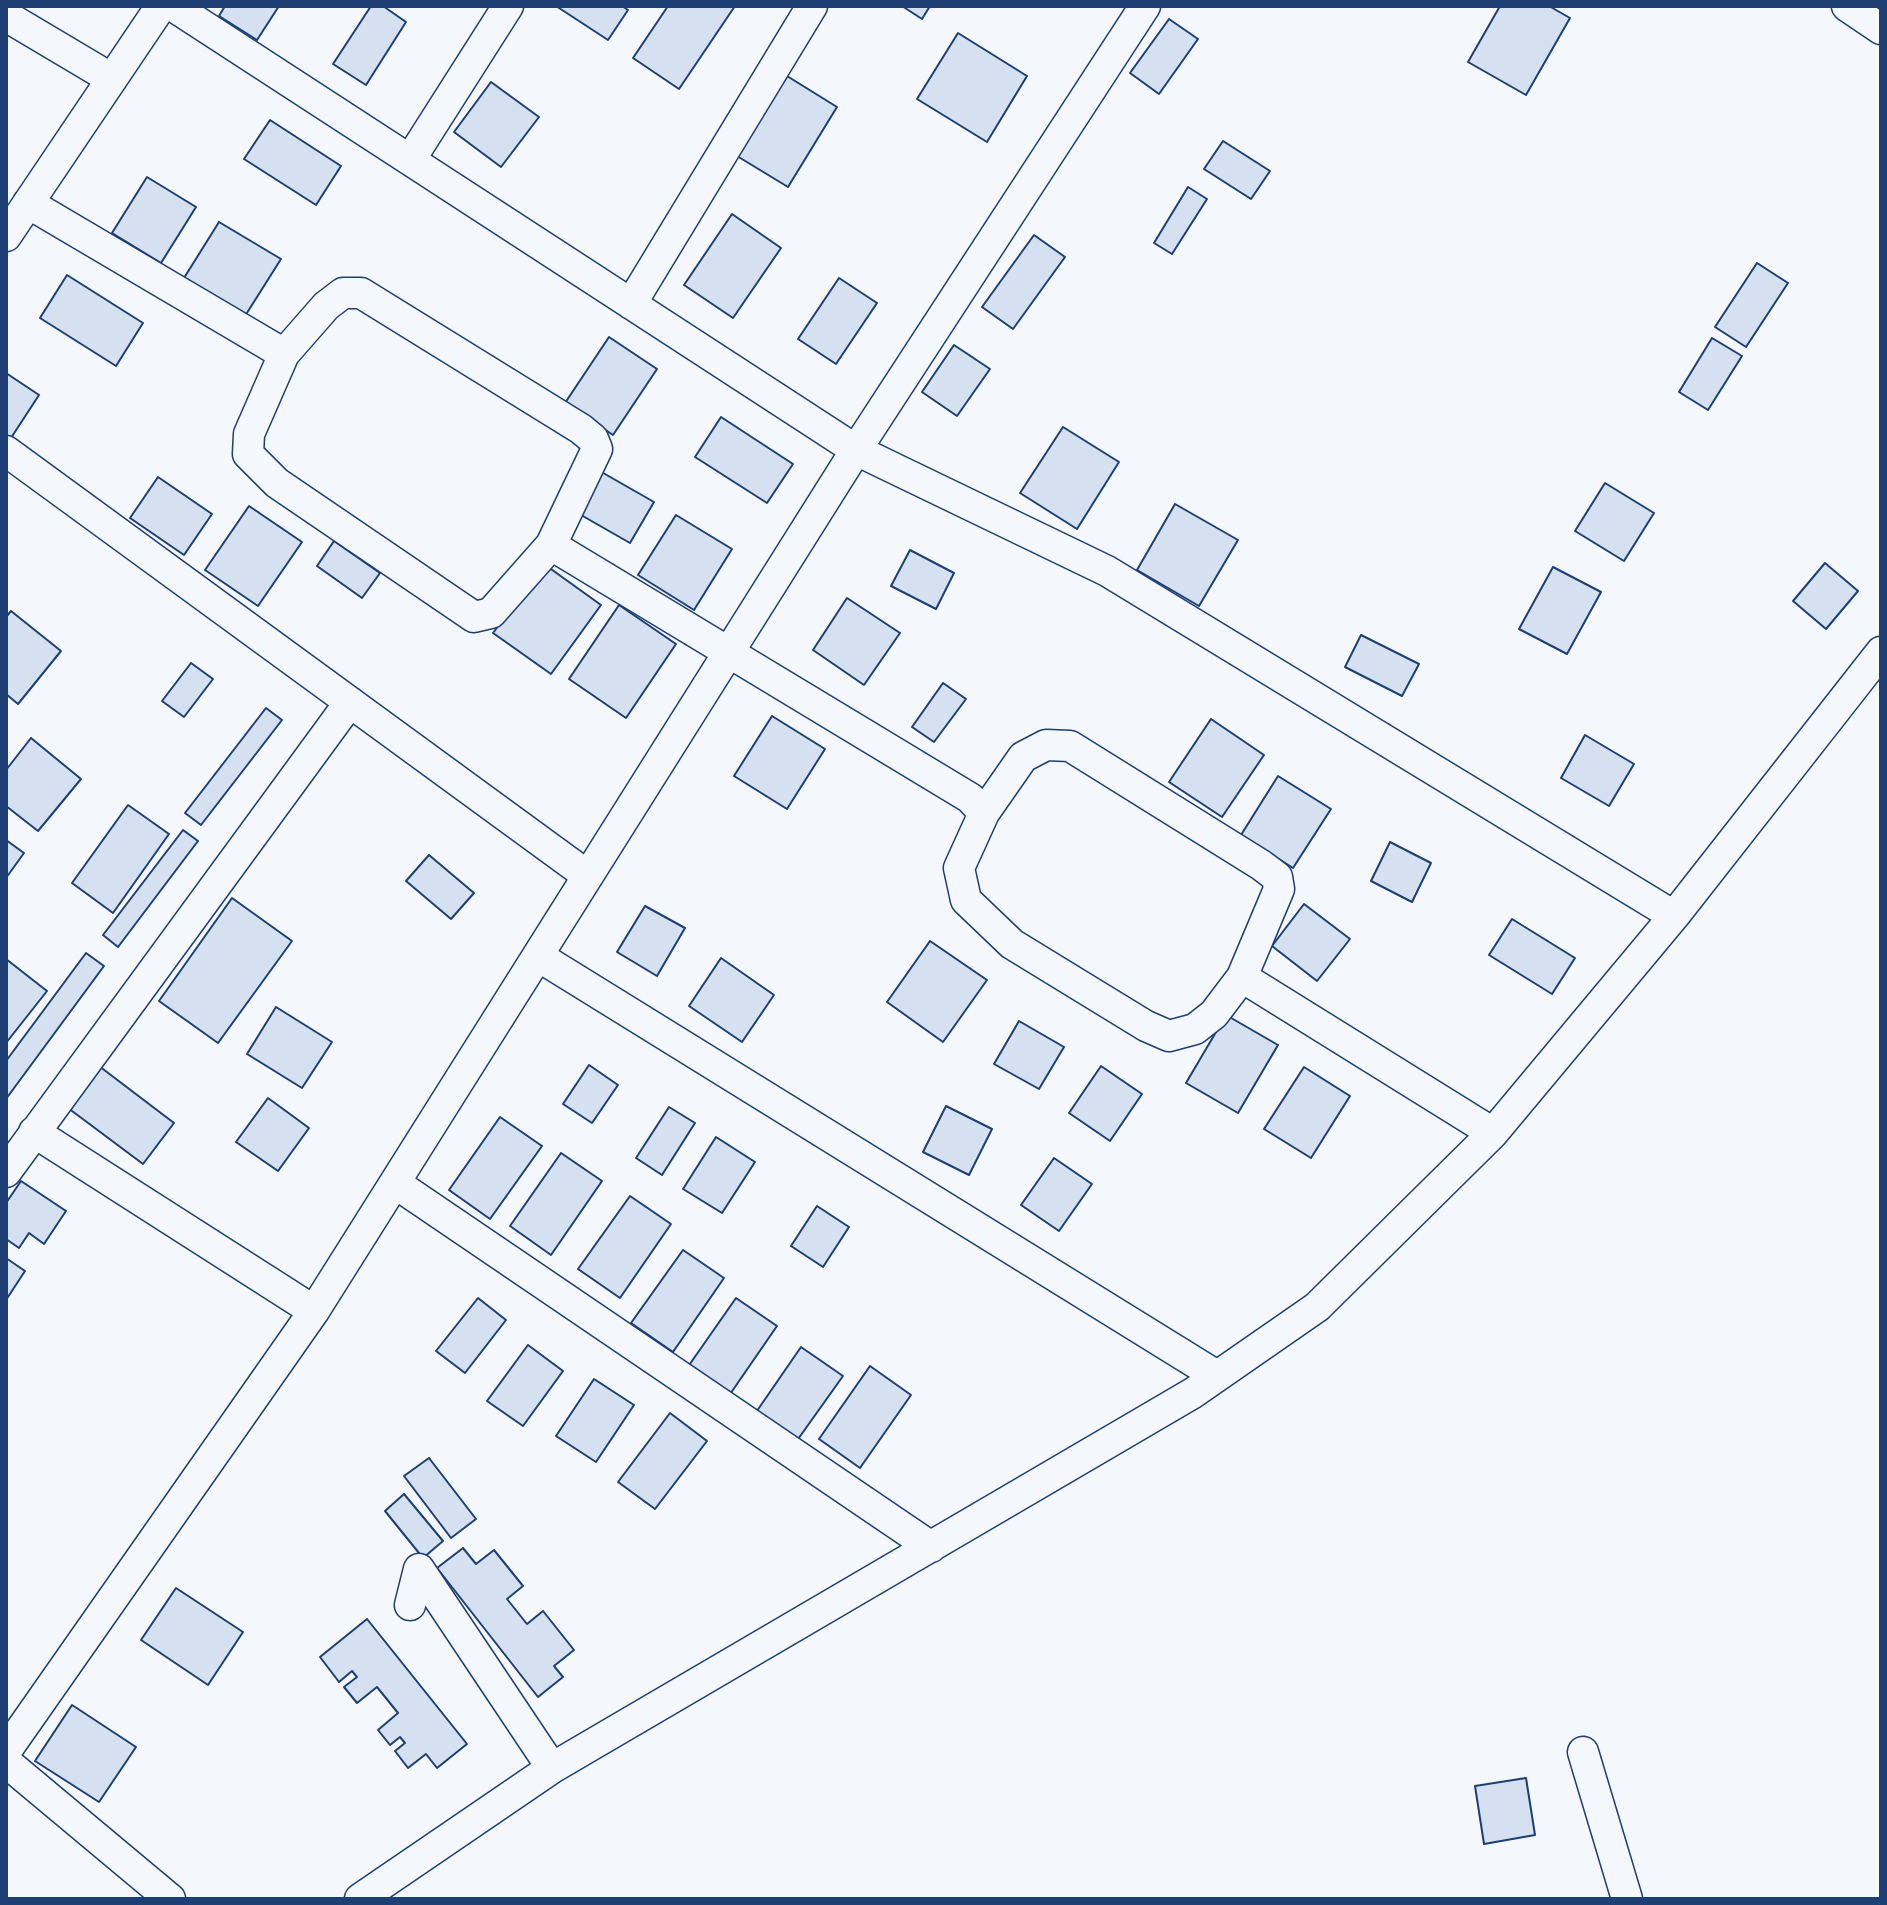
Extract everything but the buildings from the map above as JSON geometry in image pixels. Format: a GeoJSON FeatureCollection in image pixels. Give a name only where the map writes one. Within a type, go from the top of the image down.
{"type":"FeatureCollection","features":[{"type":"Feature","properties":{"kind":"street"},"geometry":{"type":"LineString","coordinates":[[6,236],[161,6]]}},
{"type":"Feature","properties":{"kind":"street"},"geometry":{"type":"LineString","coordinates":[[173,6],[856,450],[1107,571],[1674,916]]}},
{"type":"Feature","properties":{"kind":"street"},"geometry":{"type":"LineString","coordinates":[[410,160],[508,6]]}},
{"type":"Feature","properties":{"kind":"street"},"geometry":{"type":"LineString","coordinates":[[631,304],[812,6]]}},
{"type":"Feature","properties":{"kind":"street"},"geometry":{"type":"LineString","coordinates":[[6,1751],[314,1311],[856,450],[1145,6]]}},
{"type":"Feature","properties":{"kind":"street"},"geometry":{"type":"LineString","coordinates":[[1847,6],[1881,29]]}},
{"type":"Feature","properties":{"kind":"street"},"geometry":{"type":"LineString","coordinates":[[6,16],[112,79]]}},
{"type":"Feature","properties":{"kind":"street"},"geometry":{"type":"LineString","coordinates":[[28,203],[284,354]]}},
{"type":"Feature","properties":{"kind":"street"},"geometry":{"type":"LineString","coordinates":[[343,293],[361,293],[581,429],[593,439],[597,449],[551,545],[491,613],[474,617],[277,483],[248,454],[249,434],[284,354],[326,306],[343,293]]}},
{"type":"Feature","properties":{"kind":"street"},"geometry":{"type":"LineString","coordinates":[[6,451],[588,876]]}},
{"type":"Feature","properties":{"kind":"street"},"geometry":{"type":"LineString","coordinates":[[551,545],[970,798],[984,813]]}},
{"type":"Feature","properties":{"kind":"street"},"geometry":{"type":"LineString","coordinates":[[360,1899],[552,1768],[1180,1400],[1317,1307],[1493,1133],[1674,916],[1881,652]]}},
{"type":"Feature","properties":{"kind":"street"},"geometry":{"type":"LineString","coordinates":[[6,1172],[350,702]]}},
{"type":"Feature","properties":{"kind":"street"},"geometry":{"type":"LineString","coordinates":[[1046,745],[1070,746],[1277,877],[1279,889],[1242,977],[1205,1022],[1195,1029],[1169,1036],[1146,1026],[1012,944],[966,900],[959,868],[984,813],[1023,757],[1046,745]]}},
{"type":"Feature","properties":{"kind":"street"},"geometry":{"type":"LineString","coordinates":[[538,956],[1217,1376]]}},
{"type":"Feature","properties":{"kind":"street"},"geometry":{"type":"LineString","coordinates":[[1242,977],[1493,1133]]}},
{"type":"Feature","properties":{"kind":"street"},"geometry":{"type":"LineString","coordinates":[[34,1132],[314,1311]]}},
{"type":"Feature","properties":{"kind":"street"},"geometry":{"type":"LineString","coordinates":[[395,1183],[931,1547]]}},
{"type":"Feature","properties":{"kind":"street"},"geometry":{"type":"LineString","coordinates":[[410,1605],[419,1569],[552,1768]]}},
{"type":"Feature","properties":{"kind":"street"},"geometry":{"type":"LineString","coordinates":[[1583,1752],[1627,1899]]}},
{"type":"Feature","properties":{"kind":"street"},"geometry":{"type":"LineString","coordinates":[[6,1762],[170,1899]]}}]}
